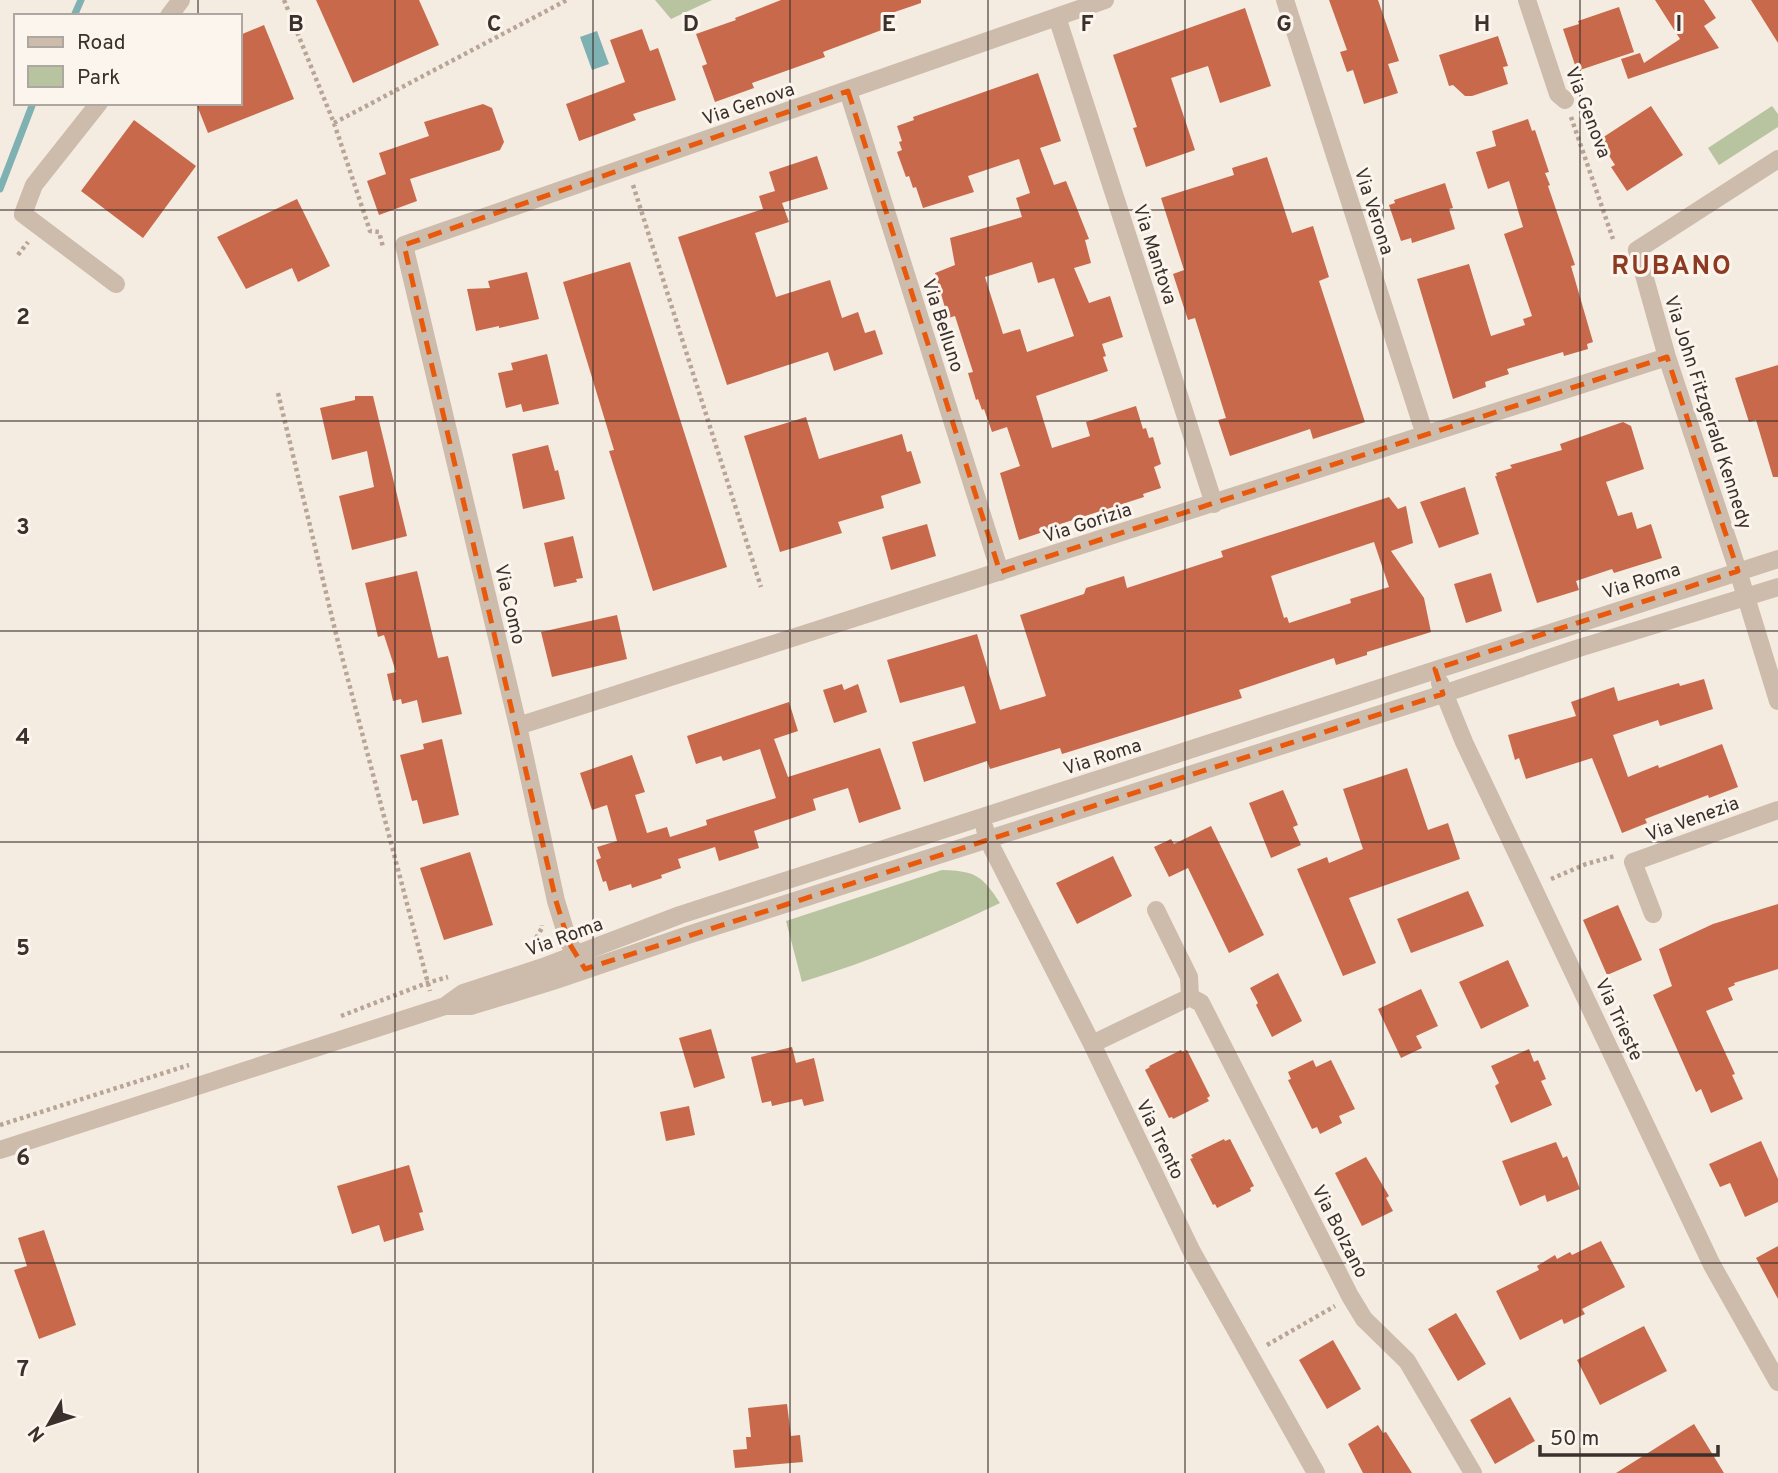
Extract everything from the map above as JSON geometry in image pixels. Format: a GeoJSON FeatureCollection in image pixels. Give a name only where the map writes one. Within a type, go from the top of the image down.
{"type":"FeatureCollection","features":[{"type":"Feature","properties":{"kind":"street","name":"Via Genova"},"geometry":{"type":"LineString","coordinates":[[404,245],[848,91],[1066,10],[1105,0]]}},
{"type":"Feature","properties":{"kind":"street","name":"Via Verona"},"geometry":{"type":"LineString","coordinates":[[1285,0],[1425,435]]}},
{"type":"Feature","properties":{"kind":"street","name":"Via Genova"},"geometry":{"type":"LineString","coordinates":[[1527,0],[1558,94],[1565,100]]}},
{"type":"Feature","properties":{"kind":"street","name":"Via Mantova"},"geometry":{"type":"LineString","coordinates":[[1066,10],[1214,504]]}},
{"type":"Feature","properties":{"kind":"street","name":"Via Belluno"},"geometry":{"type":"LineString","coordinates":[[848,91],[1000,572]]}},
{"type":"Feature","properties":{"kind":"street"},"geometry":{"type":"LineString","coordinates":[[97,105],[34,186],[23,214],[116,284]]}},
{"type":"Feature","properties":{"kind":"street","name":"Via John Fitzgerald Kennedy"},"geometry":{"type":"LineString","coordinates":[[1742,585],[1667,357],[1637,250],[1778,159]]}},
{"type":"Feature","properties":{"kind":"street","name":"Via Como"},"geometry":{"type":"LineString","coordinates":[[404,245],[518,726],[556,901],[569,943],[580,962]]}},
{"type":"Feature","properties":{"kind":"street","name":"Via Gorizia"},"geometry":{"type":"LineString","coordinates":[[518,726],[1667,357]]}},
{"type":"Feature","properties":{"kind":"street","name":"Via Roma"},"geometry":{"type":"LineString","coordinates":[[0,1150],[440,1007],[463,993],[580,962],[988,840],[1443,694],[1579,648],[1742,585],[1778,559]]}},
{"type":"Feature","properties":{"kind":"street"},"geometry":{"type":"LineString","coordinates":[[1742,585],[1778,701]]}},
{"type":"Feature","properties":{"kind":"street","name":"Via Roma"},"geometry":{"type":"LineString","coordinates":[[580,962],[680,915],[1435,669],[1742,585],[1778,587]]}},
{"type":"Feature","properties":{"kind":"street","name":"Via Trieste"},"geometry":{"type":"LineString","coordinates":[[1435,669],[1443,694],[1712,1265],[1778,1382]]}},
{"type":"Feature","properties":{"kind":"street","name":"Via Venezia"},"geometry":{"type":"LineString","coordinates":[[1653,914],[1633,862],[1778,810]]}},
{"type":"Feature","properties":{"kind":"street","name":"Via Trento"},"geometry":{"type":"LineString","coordinates":[[982,817],[988,840],[1092,1044],[1191,1250],[1316,1473]]}},
{"type":"Feature","properties":{"kind":"street","name":"Via Bolzano"},"geometry":{"type":"LineString","coordinates":[[1156,909],[1189,977],[1190,997],[1201,1003],[1350,1296],[1364,1319],[1407,1360],[1473,1473]]}},
{"type":"Feature","properties":{"kind":"street"},"geometry":{"type":"LineString","coordinates":[[1092,1044],[1190,997]]}},
{"type":"Feature","properties":{"kind":"path"},"geometry":{"type":"LineString","coordinates":[[284,0],[334,123],[370,231],[379,232]]}},
{"type":"Feature","properties":{"kind":"path"},"geometry":{"type":"LineString","coordinates":[[334,123],[567,0]]}},
{"type":"Feature","properties":{"kind":"path","name":"Via Genova"},"geometry":{"type":"LineString","coordinates":[[1565,100],[1613,239]]}},
{"type":"Feature","properties":{"kind":"path"},"geometry":{"type":"LineString","coordinates":[[627,168],[761,587]]}},
{"type":"Feature","properties":{"kind":"path"},"geometry":{"type":"LineString","coordinates":[[18,255],[29,241]]}},
{"type":"Feature","properties":{"kind":"path"},"geometry":{"type":"LineString","coordinates":[[278,393],[336,634],[427,983],[440,1007]]}},
{"type":"Feature","properties":{"kind":"path"},"geometry":{"type":"LineString","coordinates":[[1534,886],[1586,864],[1616,856]]}},
{"type":"Feature","properties":{"kind":"path"},"geometry":{"type":"LineString","coordinates":[[519,954],[530,950],[542,928],[541,917]]}},
{"type":"Feature","properties":{"kind":"path"},"geometry":{"type":"LineString","coordinates":[[334,1018],[450,977]]}},
{"type":"Feature","properties":{"kind":"path"},"geometry":{"type":"LineString","coordinates":[[0,1125],[193,1063]]}},
{"type":"Feature","properties":{"kind":"path"},"geometry":{"type":"LineString","coordinates":[[1260,1349],[1340,1302]]}},
{"type":"Feature","properties":{"kind":"highlighted area"},"geometry":{"type":"Polygon","coordinates":[[[848,91],[1000,572],[1667,357],[1738,571],[1435,669],[1443,694],[585,969],[569,943],[556,901],[404,245],[848,91]]]}},
{"type":"Feature","properties":{"kind":"green space"},"geometry":{"type":"Polygon","coordinates":[[[655,0],[712,0],[671,19],[655,0]]]}},
{"type":"Feature","properties":{"kind":"green space"},"geometry":{"type":"Polygon","coordinates":[[[1772,106],[1778,114],[1778,127],[1719,165],[1708,148],[1772,106]]]}},
{"type":"Feature","properties":{"kind":"green space"},"geometry":{"type":"Polygon","coordinates":[[[942,870],[977,876],[1000,903],[903,946],[802,982],[786,921],[942,870]]]}},
{"type":"Feature","properties":{"kind":"water"},"geometry":{"type":"Polygon","coordinates":[[[597,31],[609,64],[592,70],[580,37],[597,31]]]}},
{"type":"Feature","properties":{"kind":"building"},"geometry":{"type":"Polygon","coordinates":[[[316,0],[419,0],[439,45],[353,83],[316,0]]]}},
{"type":"Feature","properties":{"kind":"building"},"geometry":{"type":"Polygon","coordinates":[[[781,0],[921,0],[921,3],[883,16],[887,28],[823,52],[825,57],[752,83],[754,88],[715,102],[702,66],[707,64],[696,34],[781,0]]]}},
{"type":"Feature","properties":{"kind":"building"},"geometry":{"type":"Polygon","coordinates":[[[1329,0],[1378,0],[1399,61],[1388,64],[1398,93],[1364,104],[1353,70],[1347,72],[1340,52],[1347,50],[1329,0]]]}},
{"type":"Feature","properties":{"kind":"building"},"geometry":{"type":"Polygon","coordinates":[[[1655,0],[1704,0],[1716,18],[1704,26],[1719,48],[1628,79],[1621,59],[1640,53],[1644,63],[1680,39],[1655,0]]]}},
{"type":"Feature","properties":{"kind":"building"},"geometry":{"type":"Polygon","coordinates":[[[1751,0],[1778,0],[1778,43],[1751,0]]]}},
{"type":"Feature","properties":{"kind":"building"},"geometry":{"type":"Polygon","coordinates":[[[1619,7],[1634,52],[1577,71],[1563,29],[1619,7]]]}},
{"type":"Feature","properties":{"kind":"building"},"geometry":{"type":"Polygon","coordinates":[[[1245,8],[1271,86],[1220,103],[1208,66],[1171,78],[1195,150],[1146,167],[1133,128],[1137,127],[1113,55],[1245,8]]]}},
{"type":"Feature","properties":{"kind":"building"},"geometry":{"type":"Polygon","coordinates":[[[264,25],[294,99],[208,133],[197,105],[242,105],[242,34],[264,25]]]}},
{"type":"Feature","properties":{"kind":"building"},"geometry":{"type":"Polygon","coordinates":[[[642,29],[650,51],[658,48],[676,100],[633,114],[636,120],[579,141],[566,104],[625,82],[610,40],[642,29]]]}},
{"type":"Feature","properties":{"kind":"building"},"geometry":{"type":"Polygon","coordinates":[[[1498,36],[1508,66],[1503,67],[1508,84],[1472,96],[1465,96],[1453,85],[1449,86],[1439,55],[1498,36]]]}},
{"type":"Feature","properties":{"kind":"building"},"geometry":{"type":"Polygon","coordinates":[[[1038,73],[1061,141],[1040,148],[1054,185],[1066,181],[1089,239],[1085,240],[1091,263],[1074,268],[1089,303],[1110,296],[1123,337],[1102,344],[1108,371],[1036,396],[1052,448],[1090,436],[1086,422],[1136,406],[1143,429],[1146,428],[1149,438],[1153,437],[1161,464],[1154,467],[1161,488],[1143,494],[1144,497],[1019,540],[1000,473],[1020,466],[1007,427],[992,432],[984,409],[982,410],[978,399],[976,400],[968,373],[973,372],[955,316],[948,318],[935,273],[955,265],[950,238],[1022,217],[1016,198],[1030,193],[1019,159],[968,176],[974,192],[923,208],[916,187],[913,188],[909,176],[906,177],[897,152],[902,150],[899,142],[902,141],[897,126],[914,120],[913,117],[1038,73]],[[1032,262],[985,277],[1003,334],[1020,329],[1027,352],[1074,336],[1054,278],[1038,283],[1032,262]]]}},
{"type":"Feature","properties":{"kind":"building"},"geometry":{"type":"Polygon","coordinates":[[[483,104],[492,108],[504,142],[500,150],[410,179],[417,201],[379,215],[367,181],[386,174],[379,153],[429,136],[424,122],[483,104]]]}},
{"type":"Feature","properties":{"kind":"building"},"geometry":{"type":"Polygon","coordinates":[[[1651,106],[1683,155],[1627,191],[1611,167],[1615,165],[1599,140],[1651,106]]]}},
{"type":"Feature","properties":{"kind":"building"},"geometry":{"type":"Polygon","coordinates":[[[1528,119],[1532,131],[1535,130],[1549,172],[1545,173],[1550,185],[1548,186],[1575,265],[1571,266],[1593,342],[1587,344],[1588,349],[1564,356],[1563,352],[1507,369],[1509,374],[1485,382],[1486,387],[1453,399],[1417,279],[1469,264],[1491,336],[1525,325],[1523,319],[1532,316],[1504,234],[1523,227],[1509,181],[1488,189],[1476,152],[1496,146],[1492,131],[1528,119]]]}},
{"type":"Feature","properties":{"kind":"building"},"geometry":{"type":"Polygon","coordinates":[[[134,120],[196,166],[143,238],[81,191],[134,120]]]}},
{"type":"Feature","properties":{"kind":"building"},"geometry":{"type":"Polygon","coordinates":[[[817,156],[828,189],[782,203],[789,222],[755,233],[776,297],[830,280],[842,318],[858,312],[865,333],[875,330],[883,354],[834,371],[828,352],[727,385],[678,237],[763,209],[759,196],[775,191],[769,172],[817,156]]]}},
{"type":"Feature","properties":{"kind":"building"},"geometry":{"type":"Polygon","coordinates":[[[1267,157],[1292,233],[1313,226],[1329,277],[1319,281],[1365,422],[1313,439],[1310,429],[1230,456],[1218,420],[1226,418],[1195,318],[1188,320],[1173,274],[1184,270],[1161,198],[1234,175],[1232,168],[1267,157]]]}},
{"type":"Feature","properties":{"kind":"building"},"geometry":{"type":"Polygon","coordinates":[[[1445,183],[1453,208],[1449,209],[1455,229],[1412,243],[1411,238],[1401,241],[1389,205],[1395,203],[1394,200],[1445,183]]]}},
{"type":"Feature","properties":{"kind":"building"},"geometry":{"type":"Polygon","coordinates":[[[297,199],[330,266],[298,282],[292,268],[246,289],[217,237],[297,199]]]}},
{"type":"Feature","properties":{"kind":"building"},"geometry":{"type":"Polygon","coordinates":[[[630,262],[727,567],[653,591],[609,451],[614,450],[563,282],[630,262]]]}},
{"type":"Feature","properties":{"kind":"building"},"geometry":{"type":"Polygon","coordinates":[[[527,272],[539,319],[476,331],[467,289],[490,288],[488,281],[527,272]]]}},
{"type":"Feature","properties":{"kind":"building"},"geometry":{"type":"Polygon","coordinates":[[[547,354],[559,404],[523,412],[521,404],[506,408],[498,373],[513,370],[511,363],[547,354]]]}},
{"type":"Feature","properties":{"kind":"building"},"geometry":{"type":"Polygon","coordinates":[[[1778,365],[1778,477],[1773,477],[1756,420],[1749,422],[1735,378],[1778,365]]]}},
{"type":"Feature","properties":{"kind":"building"},"geometry":{"type":"Polygon","coordinates":[[[355,396],[373,396],[407,536],[352,550],[339,496],[374,487],[367,451],[332,460],[320,408],[355,400],[355,396]]]}},
{"type":"Feature","properties":{"kind":"building"},"geometry":{"type":"Polygon","coordinates":[[[806,417],[819,459],[902,434],[907,452],[911,451],[921,483],[881,496],[884,508],[838,522],[842,533],[780,552],[744,436],[806,417]]]}},
{"type":"Feature","properties":{"kind":"building"},"geometry":{"type":"Polygon","coordinates":[[[1623,422],[1631,426],[1644,469],[1606,482],[1618,516],[1632,512],[1637,529],[1651,524],[1662,558],[1614,573],[1612,569],[1576,581],[1579,590],[1537,603],[1496,473],[1512,468],[1510,465],[1562,450],[1560,444],[1623,422]]]}},
{"type":"Feature","properties":{"kind":"building"},"geometry":{"type":"Polygon","coordinates":[[[548,445],[565,499],[523,509],[512,454],[548,445]]]}},
{"type":"Feature","properties":{"kind":"building"},"geometry":{"type":"Polygon","coordinates":[[[1465,487],[1479,534],[1439,548],[1420,502],[1465,487]]]}},
{"type":"Feature","properties":{"kind":"building"},"geometry":{"type":"Polygon","coordinates":[[[1389,497],[1398,509],[1406,506],[1413,543],[1391,551],[1424,598],[1431,632],[1367,652],[1367,655],[1336,665],[1334,658],[1239,690],[1242,698],[1062,754],[1060,748],[990,769],[987,761],[924,782],[912,742],[976,723],[964,686],[900,703],[887,660],[977,634],[1000,710],[1046,696],[1020,615],[1084,594],[1086,588],[1124,576],[1127,588],[1223,557],[1221,551],[1389,497]],[[1374,542],[1271,576],[1284,618],[1287,617],[1289,623],[1351,603],[1350,599],[1389,587],[1374,542]]]}},
{"type":"Feature","properties":{"kind":"building"},"geometry":{"type":"Polygon","coordinates":[[[927,524],[936,556],[891,570],[882,537],[927,524]]]}},
{"type":"Feature","properties":{"kind":"building"},"geometry":{"type":"Polygon","coordinates":[[[573,536],[583,578],[554,587],[544,543],[573,536]]]}},
{"type":"Feature","properties":{"kind":"building"},"geometry":{"type":"Polygon","coordinates":[[[417,571],[438,658],[448,656],[462,714],[422,723],[417,700],[402,704],[401,699],[393,701],[387,674],[396,672],[384,635],[378,637],[365,583],[417,571]]]}},
{"type":"Feature","properties":{"kind":"building"},"geometry":{"type":"Polygon","coordinates":[[[1491,573],[1502,611],[1466,623],[1454,584],[1491,573]]]}},
{"type":"Feature","properties":{"kind":"building"},"geometry":{"type":"Polygon","coordinates":[[[617,615],[627,659],[552,677],[541,632],[617,615]]]}},
{"type":"Feature","properties":{"kind":"building"},"geometry":{"type":"Polygon","coordinates":[[[1704,679],[1713,709],[1660,726],[1658,720],[1613,735],[1628,777],[1722,744],[1738,787],[1709,798],[1708,795],[1645,819],[1647,823],[1622,833],[1592,758],[1526,779],[1519,758],[1515,760],[1508,735],[1576,716],[1571,702],[1614,687],[1618,701],[1679,683],[1680,686],[1704,679]]]}},
{"type":"Feature","properties":{"kind":"building"},"geometry":{"type":"Polygon","coordinates":[[[842,684],[844,690],[858,684],[867,712],[834,723],[823,690],[842,684]]]}},
{"type":"Feature","properties":{"kind":"building"},"geometry":{"type":"Polygon","coordinates":[[[789,702],[798,731],[774,739],[788,777],[880,748],[901,809],[859,823],[848,788],[813,799],[816,810],[754,831],[759,848],[719,861],[715,847],[678,859],[681,868],[661,875],[662,878],[632,888],[631,884],[609,891],[596,860],[601,858],[597,847],[617,841],[607,805],[592,810],[580,773],[632,755],[645,792],[635,795],[647,833],[667,827],[670,837],[707,825],[706,820],[776,798],[760,749],[723,761],[721,756],[696,764],[687,736],[789,702]]]}},
{"type":"Feature","properties":{"kind":"building"},"geometry":{"type":"Polygon","coordinates":[[[442,739],[459,815],[423,824],[417,800],[412,801],[400,755],[424,749],[423,744],[442,739]]]}},
{"type":"Feature","properties":{"kind":"building"},"geometry":{"type":"Polygon","coordinates":[[[1407,768],[1428,830],[1448,823],[1460,859],[1349,898],[1376,963],[1343,976],[1297,869],[1327,857],[1329,863],[1363,849],[1343,789],[1407,768]]]}},
{"type":"Feature","properties":{"kind":"building"},"geometry":{"type":"Polygon","coordinates":[[[1283,790],[1298,825],[1293,827],[1301,845],[1271,858],[1249,803],[1283,790]]]}},
{"type":"Feature","properties":{"kind":"building"},"geometry":{"type":"Polygon","coordinates":[[[1211,826],[1264,935],[1229,953],[1188,868],[1169,877],[1154,847],[1171,839],[1174,844],[1211,826]]]}},
{"type":"Feature","properties":{"kind":"building"},"geometry":{"type":"Polygon","coordinates":[[[470,852],[493,925],[444,940],[420,868],[470,852]]]}},
{"type":"Feature","properties":{"kind":"building"},"geometry":{"type":"Polygon","coordinates":[[[1113,856],[1132,896],[1077,924],[1056,883],[1113,856]]]}},
{"type":"Feature","properties":{"kind":"building"},"geometry":{"type":"Polygon","coordinates":[[[1468,891],[1484,926],[1411,953],[1397,919],[1468,891]]]}},
{"type":"Feature","properties":{"kind":"building"},"geometry":{"type":"Polygon","coordinates":[[[1778,904],[1778,969],[1734,983],[1735,985],[1728,988],[1733,1000],[1706,1011],[1735,1074],[1732,1075],[1743,1099],[1711,1113],[1701,1089],[1696,1092],[1653,995],[1672,986],[1659,949],[1713,924],[1778,904]]]}},
{"type":"Feature","properties":{"kind":"building"},"geometry":{"type":"Polygon","coordinates":[[[1618,905],[1642,960],[1607,975],[1583,920],[1618,905]]]}},
{"type":"Feature","properties":{"kind":"building"},"geometry":{"type":"Polygon","coordinates":[[[1508,960],[1529,1006],[1481,1029],[1459,982],[1508,960]]]}},
{"type":"Feature","properties":{"kind":"building"},"geometry":{"type":"Polygon","coordinates":[[[1278,973],[1302,1021],[1272,1037],[1250,988],[1278,973]]]}},
{"type":"Feature","properties":{"kind":"building"},"geometry":{"type":"Polygon","coordinates":[[[1421,989],[1438,1026],[1416,1036],[1422,1048],[1401,1058],[1378,1009],[1421,989]]]}},
{"type":"Feature","properties":{"kind":"building"},"geometry":{"type":"Polygon","coordinates":[[[711,1029],[725,1078],[694,1088],[679,1038],[711,1029]]]}},
{"type":"Feature","properties":{"kind":"building"},"geometry":{"type":"Polygon","coordinates":[[[792,1047],[796,1063],[814,1058],[824,1101],[804,1106],[802,1099],[772,1106],[771,1101],[762,1103],[751,1057],[792,1047]]]}},
{"type":"Feature","properties":{"kind":"building"},"geometry":{"type":"Polygon","coordinates":[[[1529,1049],[1534,1062],[1538,1060],[1546,1079],[1541,1081],[1552,1105],[1511,1123],[1495,1086],[1499,1083],[1491,1066],[1529,1049]]]}},
{"type":"Feature","properties":{"kind":"building"},"geometry":{"type":"Polygon","coordinates":[[[1181,1050],[1187,1050],[1210,1096],[1207,1098],[1209,1101],[1173,1119],[1169,1118],[1145,1070],[1181,1050]]]}},
{"type":"Feature","properties":{"kind":"building"},"geometry":{"type":"Polygon","coordinates":[[[1313,1060],[1316,1067],[1331,1060],[1355,1109],[1339,1116],[1342,1123],[1320,1134],[1317,1127],[1312,1129],[1288,1080],[1291,1079],[1288,1072],[1313,1060]]]}},
{"type":"Feature","properties":{"kind":"building"},"geometry":{"type":"Polygon","coordinates":[[[689,1106],[695,1135],[666,1141],[660,1112],[689,1106]]]}},
{"type":"Feature","properties":{"kind":"building"},"geometry":{"type":"Polygon","coordinates":[[[1224,1139],[1230,1139],[1254,1186],[1250,1188],[1251,1191],[1217,1208],[1190,1159],[1193,1158],[1191,1155],[1224,1139]]]}},
{"type":"Feature","properties":{"kind":"building"},"geometry":{"type":"Polygon","coordinates":[[[1761,1141],[1778,1179],[1778,1202],[1745,1217],[1730,1183],[1720,1187],[1709,1164],[1761,1141]]]}},
{"type":"Feature","properties":{"kind":"building"},"geometry":{"type":"Polygon","coordinates":[[[1556,1142],[1563,1158],[1567,1156],[1580,1189],[1547,1202],[1545,1195],[1520,1206],[1502,1161],[1556,1142]]]}},
{"type":"Feature","properties":{"kind":"building"},"geometry":{"type":"Polygon","coordinates":[[[1366,1157],[1389,1196],[1386,1198],[1393,1211],[1362,1226],[1335,1173],[1366,1157]]]}},
{"type":"Feature","properties":{"kind":"building"},"geometry":{"type":"Polygon","coordinates":[[[409,1165],[423,1212],[419,1213],[424,1230],[384,1242],[379,1225],[352,1234],[337,1186],[409,1165]]]}},
{"type":"Feature","properties":{"kind":"building"},"geometry":{"type":"Polygon","coordinates":[[[44,1230],[76,1325],[39,1339],[14,1270],[27,1266],[18,1238],[44,1230]]]}},
{"type":"Feature","properties":{"kind":"building"},"geometry":{"type":"Polygon","coordinates":[[[1601,1241],[1625,1287],[1582,1309],[1585,1314],[1564,1324],[1562,1319],[1520,1340],[1496,1291],[1539,1270],[1537,1266],[1555,1255],[1557,1259],[1570,1252],[1572,1255],[1601,1241]]]}},
{"type":"Feature","properties":{"kind":"building"},"geometry":{"type":"Polygon","coordinates":[[[1778,1246],[1778,1299],[1756,1258],[1778,1246]]]}},
{"type":"Feature","properties":{"kind":"building"},"geometry":{"type":"Polygon","coordinates":[[[1456,1313],[1486,1364],[1458,1381],[1428,1329],[1456,1313]]]}},
{"type":"Feature","properties":{"kind":"building"},"geometry":{"type":"Polygon","coordinates":[[[1644,1326],[1667,1371],[1600,1405],[1577,1360],[1644,1326]]]}},
{"type":"Feature","properties":{"kind":"building"},"geometry":{"type":"Polygon","coordinates":[[[1333,1340],[1361,1389],[1327,1409],[1299,1360],[1333,1340]]]}},
{"type":"Feature","properties":{"kind":"building"},"geometry":{"type":"Polygon","coordinates":[[[1510,1397],[1535,1441],[1495,1464],[1470,1420],[1510,1397]]]}},
{"type":"Feature","properties":{"kind":"building"},"geometry":{"type":"Polygon","coordinates":[[[787,1404],[791,1436],[800,1435],[803,1462],[735,1468],[733,1450],[747,1449],[746,1437],[751,1437],[748,1408],[787,1404]]]}},
{"type":"Feature","properties":{"kind":"building"},"geometry":{"type":"Polygon","coordinates":[[[1694,1424],[1724,1473],[1616,1473],[1694,1424]]]}},
{"type":"Feature","properties":{"kind":"building"},"geometry":{"type":"Polygon","coordinates":[[[1378,1425],[1383,1433],[1386,1432],[1412,1473],[1363,1473],[1348,1444],[1378,1425]]]}},
{"type":"Feature","properties":{"kind":"waterway"},"geometry":{"type":"LineString","coordinates":[[75,14],[81,0]]}},
{"type":"Feature","properties":{"kind":"waterway"},"geometry":{"type":"LineString","coordinates":[[0,189],[32,105]]}},
{"type":"Feature","properties":{"kind":"district","name":"RUBANO"},"geometry":{"type":"Point","coordinates":[1672,265]}}]}
